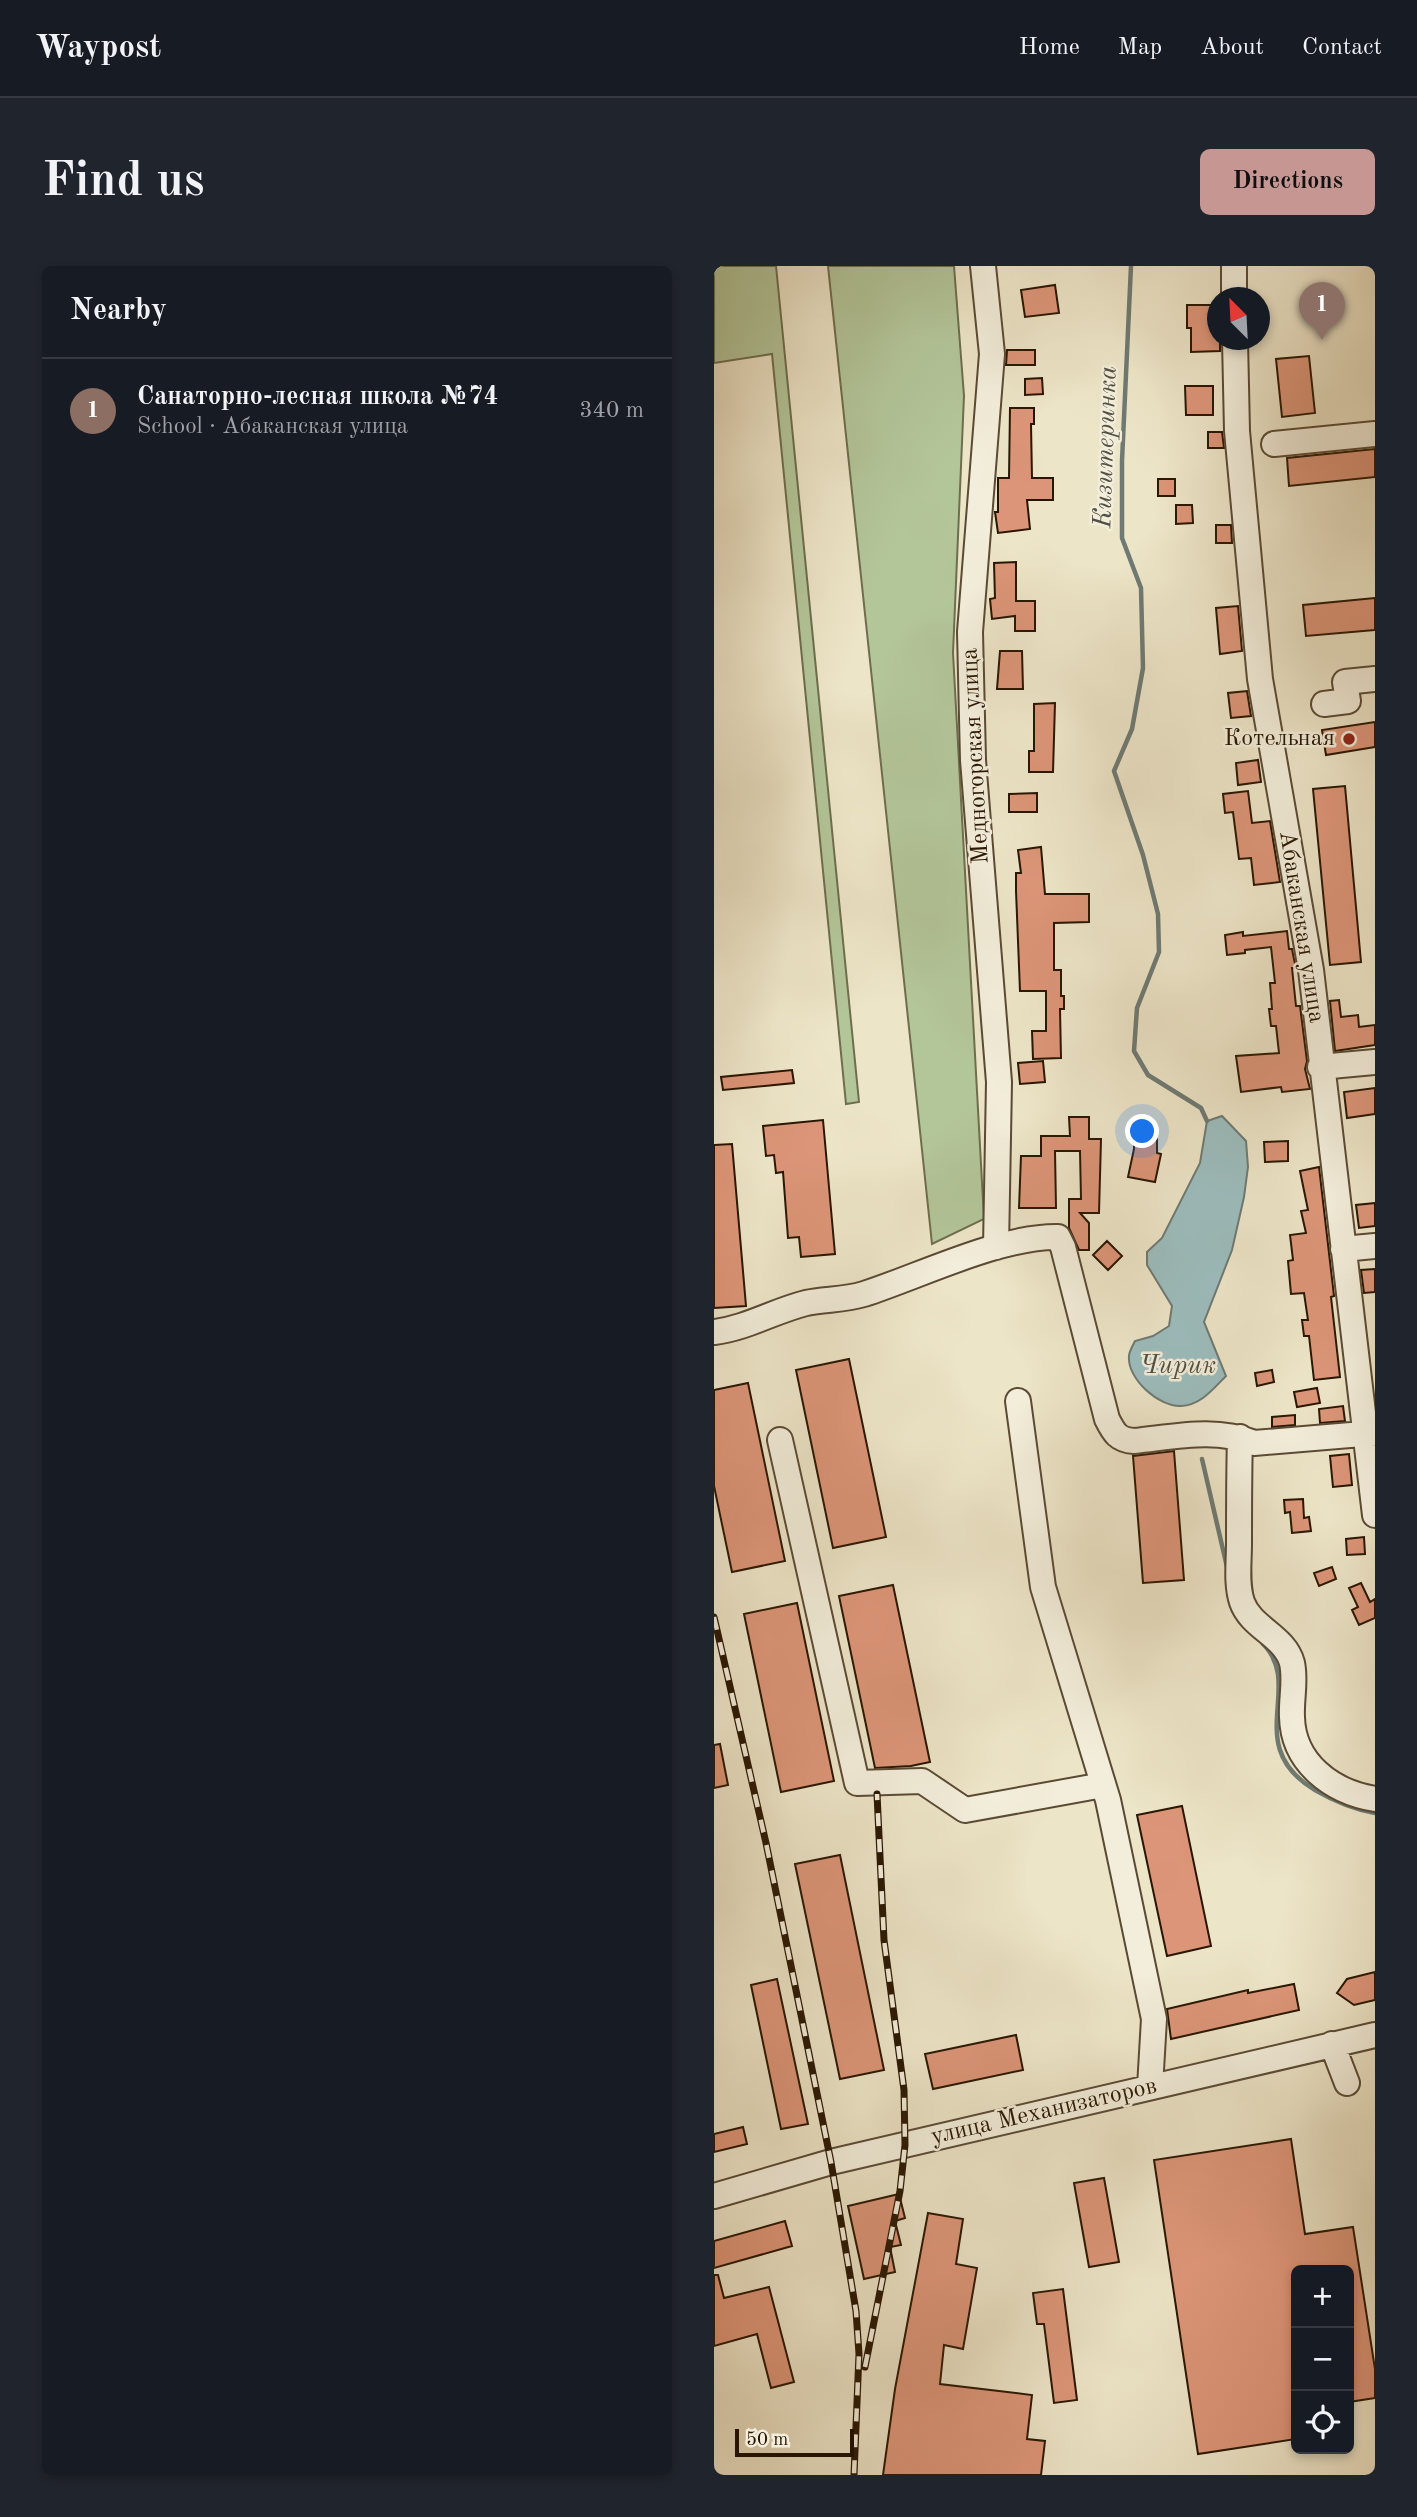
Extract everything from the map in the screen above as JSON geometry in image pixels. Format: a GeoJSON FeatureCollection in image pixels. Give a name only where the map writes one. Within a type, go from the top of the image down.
{"type":"FeatureCollection","features":[{"type":"Feature","properties":{"kind":"street","name":"Медногорская улица"},"geometry":{"type":"LineString","coordinates":[[983,266],[992,354],[970,632],[973,760],[999,1082],[996,1247]]}},
{"type":"Feature","properties":{"kind":"street"},"geometry":{"type":"LineString","coordinates":[[1234,266],[1234,287]]}},
{"type":"Feature","properties":{"kind":"street","name":"Абаканская улица"},"geometry":{"type":"LineString","coordinates":[[1235,350],[1238,446],[1260,680],[1311,970],[1320,1068],[1369,1433],[1375,1515]]}},
{"type":"Feature","properties":{"kind":"street"},"geometry":{"type":"LineString","coordinates":[[1274,444],[1375,434]]}},
{"type":"Feature","properties":{"kind":"street"},"geometry":{"type":"LineString","coordinates":[[1324,704],[1348,701],[1345,682],[1375,679]]}},
{"type":"Feature","properties":{"kind":"street"},"geometry":{"type":"LineString","coordinates":[[1320,1068],[1375,1062]]}},
{"type":"Feature","properties":{"kind":"street"},"geometry":{"type":"LineString","coordinates":[[714,1332],[732,1330],[805,1303],[860,1296],[996,1247],[1041,1237],[1058,1237],[1063,1247],[1107,1419],[1116,1436],[1134,1441],[1214,1433],[1240,1437],[1254,1443],[1369,1433]]}},
{"type":"Feature","properties":{"kind":"street"},"geometry":{"type":"LineString","coordinates":[[1343,1249],[1375,1246]]}},
{"type":"Feature","properties":{"kind":"street"},"geometry":{"type":"LineString","coordinates":[[1018,1401],[1043,1587],[1103,1785],[1154,2019],[1150,2087]]}},
{"type":"Feature","properties":{"kind":"street"},"geometry":{"type":"LineString","coordinates":[[1240,1437],[1239,1577],[1242,1604],[1254,1620],[1285,1647],[1292,1664],[1292,1718],[1299,1749],[1313,1769],[1327,1782],[1356,1795],[1375,1799]]}},
{"type":"Feature","properties":{"kind":"street"},"geometry":{"type":"LineString","coordinates":[[780,1440],[857,1783],[922,1781],[965,1810],[1103,1785]]}},
{"type":"Feature","properties":{"kind":"street","name":"улица Механизаторов"},"geometry":{"type":"LineString","coordinates":[[714,2196],[831,2162],[1375,2035]]}},
{"type":"Feature","properties":{"kind":"street"},"geometry":{"type":"LineString","coordinates":[[1332,2044],[1347,2083]]}},
{"type":"Feature","properties":{"kind":"green space"},"geometry":{"type":"Polygon","coordinates":[[[714,266],[776,266],[859,1102],[846,1104],[772,354],[714,363],[714,266]]]}},
{"type":"Feature","properties":{"kind":"green space"},"geometry":{"type":"Polygon","coordinates":[[[828,266],[954,266],[964,396],[953,653],[984,1219],[932,1244],[828,266]]]}},
{"type":"Feature","properties":{"kind":"water","name":"Чирик"},"geometry":{"type":"Polygon","coordinates":[[[1222,1116],[1246,1141],[1248,1167],[1232,1250],[1204,1322],[1226,1376],[1195,1403],[1172,1405],[1154,1397],[1139,1382],[1133,1374],[1129,1354],[1135,1341],[1153,1336],[1169,1326],[1172,1306],[1147,1265],[1147,1252],[1162,1238],[1200,1163],[1207,1121],[1222,1116]]]}},
{"type":"Feature","properties":{"kind":"building"},"geometry":{"type":"Polygon","coordinates":[[[1055,285],[1059,313],[1025,317],[1021,290],[1055,285]]]}},
{"type":"Feature","properties":{"kind":"building"},"geometry":{"type":"Polygon","coordinates":[[[1187,305],[1207,305],[1207,350],[1220,351],[1191,352],[1191,328],[1187,328],[1187,305]]]}},
{"type":"Feature","properties":{"kind":"building"},"geometry":{"type":"Polygon","coordinates":[[[1007,350],[1035,350],[1035,365],[1006,365],[1007,350]]]}},
{"type":"Feature","properties":{"kind":"building"},"geometry":{"type":"Polygon","coordinates":[[[1309,356],[1315,413],[1282,417],[1276,359],[1309,356]]]}},
{"type":"Feature","properties":{"kind":"building"},"geometry":{"type":"Polygon","coordinates":[[[1042,378],[1043,394],[1025,395],[1025,379],[1042,378]]]}},
{"type":"Feature","properties":{"kind":"building"},"geometry":{"type":"Polygon","coordinates":[[[1185,386],[1213,386],[1213,415],[1186,415],[1185,386]]]}},
{"type":"Feature","properties":{"kind":"building"},"geometry":{"type":"Polygon","coordinates":[[[1010,408],[1034,408],[1034,424],[1031,424],[1032,478],[1053,478],[1053,500],[1027,500],[1030,529],[998,533],[995,512],[998,512],[998,478],[1009,478],[1010,408]]]}},
{"type":"Feature","properties":{"kind":"building"},"geometry":{"type":"Polygon","coordinates":[[[1208,432],[1222,432],[1224,448],[1208,448],[1208,432]]]}},
{"type":"Feature","properties":{"kind":"building"},"geometry":{"type":"Polygon","coordinates":[[[1375,449],[1375,477],[1289,486],[1287,458],[1375,449]]]}},
{"type":"Feature","properties":{"kind":"building"},"geometry":{"type":"Polygon","coordinates":[[[1158,479],[1175,479],[1175,496],[1158,496],[1158,479]]]}},
{"type":"Feature","properties":{"kind":"building"},"geometry":{"type":"Polygon","coordinates":[[[1176,505],[1192,505],[1193,523],[1176,524],[1176,505]]]}},
{"type":"Feature","properties":{"kind":"building"},"geometry":{"type":"Polygon","coordinates":[[[1216,525],[1231,525],[1232,543],[1216,543],[1216,525]]]}},
{"type":"Feature","properties":{"kind":"building"},"geometry":{"type":"Polygon","coordinates":[[[1016,562],[1016,601],[1035,601],[1035,631],[1015,631],[1015,616],[992,619],[990,599],[995,598],[994,563],[1016,562]]]}},
{"type":"Feature","properties":{"kind":"building"},"geometry":{"type":"Polygon","coordinates":[[[1375,598],[1375,630],[1306,636],[1303,605],[1375,598]]]}},
{"type":"Feature","properties":{"kind":"building"},"geometry":{"type":"Polygon","coordinates":[[[1238,606],[1242,651],[1220,654],[1216,608],[1238,606]]]}},
{"type":"Feature","properties":{"kind":"building"},"geometry":{"type":"Polygon","coordinates":[[[1000,651],[1022,651],[1023,689],[997,689],[1000,651]]]}},
{"type":"Feature","properties":{"kind":"building"},"geometry":{"type":"Polygon","coordinates":[[[1247,691],[1251,716],[1231,718],[1228,693],[1247,691]]]}},
{"type":"Feature","properties":{"kind":"building"},"geometry":{"type":"Polygon","coordinates":[[[1055,703],[1053,772],[1029,772],[1029,751],[1034,751],[1034,704],[1055,703]]]}},
{"type":"Feature","properties":{"kind":"building","name":"Котельная"},"geometry":{"type":"Polygon","coordinates":[[[1375,722],[1375,747],[1326,755],[1322,730],[1375,722]]]}},
{"type":"Feature","properties":{"kind":"building"},"geometry":{"type":"Polygon","coordinates":[[[1258,760],[1261,782],[1238,785],[1236,763],[1258,760]]]}},
{"type":"Feature","properties":{"kind":"building"},"geometry":{"type":"Polygon","coordinates":[[[1345,786],[1361,962],[1330,965],[1313,789],[1345,786]]]}},
{"type":"Feature","properties":{"kind":"building"},"geometry":{"type":"Polygon","coordinates":[[[1248,791],[1252,823],[1270,821],[1280,882],[1254,885],[1251,858],[1239,859],[1233,812],[1225,813],[1223,794],[1248,791]]]}},
{"type":"Feature","properties":{"kind":"building"},"geometry":{"type":"Polygon","coordinates":[[[1037,793],[1037,812],[1009,812],[1009,794],[1037,793]]]}},
{"type":"Feature","properties":{"kind":"building"},"geometry":{"type":"Polygon","coordinates":[[[1041,847],[1045,894],[1089,894],[1089,922],[1054,923],[1054,970],[1061,970],[1061,996],[1064,996],[1064,1009],[1060,1009],[1061,1058],[1033,1059],[1032,1031],[1046,1031],[1046,991],[1020,991],[1016,873],[1021,873],[1018,850],[1041,847]]]}},
{"type":"Feature","properties":{"kind":"building"},"geometry":{"type":"Polygon","coordinates":[[[1287,931],[1289,949],[1292,949],[1295,964],[1295,968],[1292,968],[1296,1006],[1300,1006],[1307,1061],[1305,1069],[1310,1089],[1282,1092],[1281,1087],[1241,1092],[1236,1056],[1279,1053],[1276,1026],[1271,1026],[1269,1009],[1272,1009],[1270,983],[1275,983],[1271,947],[1227,955],[1225,935],[1243,932],[1243,936],[1287,931]]]}},
{"type":"Feature","properties":{"kind":"building"},"geometry":{"type":"Polygon","coordinates":[[[1339,1000],[1341,1017],[1358,1015],[1359,1027],[1375,1025],[1375,1045],[1335,1051],[1330,1001],[1339,1000]]]}},
{"type":"Feature","properties":{"kind":"building"},"geometry":{"type":"Polygon","coordinates":[[[1043,1061],[1045,1082],[1020,1084],[1018,1063],[1043,1061]]]}},
{"type":"Feature","properties":{"kind":"building"},"geometry":{"type":"Polygon","coordinates":[[[792,1070],[794,1083],[723,1090],[721,1077],[792,1070]]]}},
{"type":"Feature","properties":{"kind":"building"},"geometry":{"type":"Polygon","coordinates":[[[1375,1088],[1375,1114],[1347,1118],[1344,1092],[1375,1088]]]}},
{"type":"Feature","properties":{"kind":"building"},"geometry":{"type":"Polygon","coordinates":[[[1069,1117],[1089,1117],[1089,1139],[1101,1139],[1099,1213],[1080,1213],[1089,1223],[1089,1250],[1079,1250],[1069,1228],[1069,1199],[1081,1199],[1080,1151],[1055,1151],[1056,1208],[1019,1208],[1021,1156],[1041,1156],[1041,1136],[1070,1136],[1069,1117]]]}},
{"type":"Feature","properties":{"kind":"building"},"geometry":{"type":"Polygon","coordinates":[[[823,1120],[835,1254],[801,1257],[799,1237],[788,1238],[783,1172],[776,1173],[774,1155],[766,1156],[763,1126],[823,1120]]]}},
{"type":"Feature","properties":{"kind":"building"},"geometry":{"type":"Polygon","coordinates":[[[1134,1131],[1157,1131],[1157,1153],[1161,1154],[1155,1182],[1128,1177],[1134,1149],[1134,1131]]]}},
{"type":"Feature","properties":{"kind":"building"},"geometry":{"type":"Polygon","coordinates":[[[1288,1141],[1288,1161],[1265,1162],[1264,1142],[1288,1141]]]}},
{"type":"Feature","properties":{"kind":"building"},"geometry":{"type":"Polygon","coordinates":[[[732,1144],[746,1306],[714,1308],[714,1145],[732,1144]]]}},
{"type":"Feature","properties":{"kind":"building"},"geometry":{"type":"Polygon","coordinates":[[[1319,1167],[1340,1377],[1314,1380],[1309,1336],[1304,1336],[1302,1320],[1308,1320],[1304,1293],[1291,1294],[1288,1261],[1293,1260],[1290,1235],[1306,1233],[1301,1211],[1308,1210],[1300,1171],[1319,1167]]]}},
{"type":"Feature","properties":{"kind":"building"},"geometry":{"type":"Polygon","coordinates":[[[1375,1203],[1375,1226],[1359,1228],[1356,1205],[1375,1203]]]}},
{"type":"Feature","properties":{"kind":"building"},"geometry":{"type":"Polygon","coordinates":[[[1107,1241],[1122,1256],[1108,1270],[1093,1255],[1107,1241]]]}},
{"type":"Feature","properties":{"kind":"building"},"geometry":{"type":"Polygon","coordinates":[[[1375,1269],[1375,1292],[1364,1293],[1361,1270],[1375,1269]]]}},
{"type":"Feature","properties":{"kind":"building"},"geometry":{"type":"Polygon","coordinates":[[[849,1359],[886,1537],[833,1548],[796,1370],[849,1359]]]}},
{"type":"Feature","properties":{"kind":"building"},"geometry":{"type":"Polygon","coordinates":[[[1272,1370],[1274,1382],[1257,1386],[1255,1373],[1272,1370]]]}},
{"type":"Feature","properties":{"kind":"building"},"geometry":{"type":"Polygon","coordinates":[[[748,1383],[785,1561],[732,1572],[714,1486],[714,1390],[748,1383]]]}},
{"type":"Feature","properties":{"kind":"building"},"geometry":{"type":"Polygon","coordinates":[[[1317,1388],[1320,1403],[1297,1407],[1294,1392],[1317,1388]]]}},
{"type":"Feature","properties":{"kind":"building"},"geometry":{"type":"Polygon","coordinates":[[[1343,1406],[1345,1421],[1320,1423],[1319,1409],[1343,1406]]]}},
{"type":"Feature","properties":{"kind":"building"},"geometry":{"type":"Polygon","coordinates":[[[1295,1415],[1295,1425],[1272,1427],[1272,1417],[1295,1415]]]}},
{"type":"Feature","properties":{"kind":"building"},"geometry":{"type":"Polygon","coordinates":[[[1174,1451],[1184,1580],[1143,1583],[1133,1456],[1174,1451]]]}},
{"type":"Feature","properties":{"kind":"building"},"geometry":{"type":"Polygon","coordinates":[[[1349,1454],[1352,1485],[1333,1487],[1330,1456],[1349,1454]]]}},
{"type":"Feature","properties":{"kind":"building"},"geometry":{"type":"Polygon","coordinates":[[[1303,1499],[1304,1518],[1309,1517],[1311,1531],[1292,1533],[1290,1512],[1285,1513],[1284,1500],[1303,1499]]]}},
{"type":"Feature","properties":{"kind":"building"},"geometry":{"type":"Polygon","coordinates":[[[1364,1537],[1365,1554],[1347,1555],[1346,1539],[1364,1537]]]}},
{"type":"Feature","properties":{"kind":"building"},"geometry":{"type":"Polygon","coordinates":[[[1332,1567],[1336,1579],[1319,1586],[1314,1573],[1332,1567]]]}},
{"type":"Feature","properties":{"kind":"building"},"geometry":{"type":"Polygon","coordinates":[[[1361,1583],[1370,1602],[1375,1599],[1375,1618],[1359,1625],[1352,1610],[1358,1607],[1349,1588],[1361,1583]]]}},
{"type":"Feature","properties":{"kind":"building"},"geometry":{"type":"Polygon","coordinates":[[[893,1585],[930,1762],[875,1768],[839,1596],[893,1585]]]}},
{"type":"Feature","properties":{"kind":"building"},"geometry":{"type":"Polygon","coordinates":[[[797,1603],[834,1781],[781,1792],[744,1614],[797,1603]]]}},
{"type":"Feature","properties":{"kind":"building"},"geometry":{"type":"Polygon","coordinates":[[[720,1744],[728,1785],[714,1788],[714,1745],[720,1744]]]}},
{"type":"Feature","properties":{"kind":"building"},"geometry":{"type":"Polygon","coordinates":[[[1182,1806],[1211,1946],[1167,1956],[1137,1815],[1182,1806]]]}},
{"type":"Feature","properties":{"kind":"building"},"geometry":{"type":"Polygon","coordinates":[[[840,1855],[884,2070],[840,2079],[795,1864],[840,1855]]]}},
{"type":"Feature","properties":{"kind":"building"},"geometry":{"type":"Polygon","coordinates":[[[1375,1972],[1375,2000],[1354,2005],[1337,1993],[1347,1979],[1375,1972]]]}},
{"type":"Feature","properties":{"kind":"building"},"geometry":{"type":"Polygon","coordinates":[[[777,1979],[808,2124],[781,2129],[751,1985],[777,1979]]]}},
{"type":"Feature","properties":{"kind":"building"},"geometry":{"type":"Polygon","coordinates":[[[1294,1984],[1299,2010],[1171,2039],[1167,2009],[1248,1990],[1248,1993],[1294,1984]]]}},
{"type":"Feature","properties":{"kind":"building"},"geometry":{"type":"Polygon","coordinates":[[[1016,2035],[1023,2070],[933,2089],[925,2054],[1016,2035]]]}},
{"type":"Feature","properties":{"kind":"building"},"geometry":{"type":"Polygon","coordinates":[[[743,2127],[747,2144],[714,2152],[714,2134],[743,2127]]]}},
{"type":"Feature","properties":{"kind":"building"},"geometry":{"type":"Polygon","coordinates":[[[1291,2139],[1305,2234],[1353,2227],[1375,2369],[1375,2398],[1354,2401],[1354,2265],[1291,2265],[1291,2440],[1198,2454],[1154,2160],[1291,2139]]]}},
{"type":"Feature","properties":{"kind":"building"},"geometry":{"type":"Polygon","coordinates":[[[1104,2178],[1119,2262],[1089,2267],[1074,2183],[1104,2178]]]}},
{"type":"Feature","properties":{"kind":"building"},"geometry":{"type":"Polygon","coordinates":[[[899,2194],[905,2218],[895,2221],[901,2245],[890,2247],[895,2272],[864,2279],[848,2206],[899,2194]]]}},
{"type":"Feature","properties":{"kind":"building"},"geometry":{"type":"Polygon","coordinates":[[[928,2213],[963,2219],[956,2264],[977,2268],[963,2349],[944,2345],[940,2384],[1032,2395],[1027,2439],[1045,2441],[1041,2475],[883,2475],[895,2389],[928,2213]]]}},
{"type":"Feature","properties":{"kind":"building"},"geometry":{"type":"Polygon","coordinates":[[[785,2221],[792,2246],[714,2268],[714,2241],[785,2221]]]}},
{"type":"Feature","properties":{"kind":"building"},"geometry":{"type":"Polygon","coordinates":[[[714,2275],[718,2275],[724,2298],[769,2287],[794,2382],[771,2388],[757,2334],[714,2346],[714,2275]]]}},
{"type":"Feature","properties":{"kind":"building"},"geometry":{"type":"Polygon","coordinates":[[[1063,2289],[1077,2400],[1054,2403],[1044,2324],[1037,2324],[1033,2293],[1063,2289]]]}},
{"type":"Feature","properties":{"kind":"waterway","name":"Кизитеринка"},"geometry":{"type":"LineString","coordinates":[[1131,266],[1122,461],[1122,538],[1141,588],[1143,668],[1132,729],[1114,771],[1143,855],[1158,914],[1159,952],[1137,1008],[1134,1051],[1148,1075],[1201,1108],[1207,1121]]}},
{"type":"Feature","properties":{"kind":"waterway","name":"Кизитеринка"},"geometry":{"type":"LineString","coordinates":[[1202,1459],[1227,1567]]}},
{"type":"Feature","properties":{"kind":"waterway","name":"Кизитеринка"},"geometry":{"type":"LineString","coordinates":[[1263,1644],[1274,1661],[1278,1678],[1277,1736],[1282,1755],[1293,1773],[1329,1798],[1375,1813]]}},
{"type":"Feature","properties":{"kind":"railway"},"geometry":{"type":"LineString","coordinates":[[714,1617],[766,1843],[831,2162],[856,2311],[859,2354],[854,2475]]}},
{"type":"Feature","properties":{"kind":"railway"},"geometry":{"type":"LineString","coordinates":[[865,2367],[900,2191],[905,2145],[904,2090],[884,1940],[877,1794]]}},
{"type":"Feature","properties":{"kind":"place","name":"Санаторно-лесная школа №74"},"geometry":{"type":"Point","coordinates":[1322,340]}},
{"type":"Feature","properties":{"kind":"place","name":"Котельная"},"geometry":{"type":"Point","coordinates":[1349,739]}}]}
